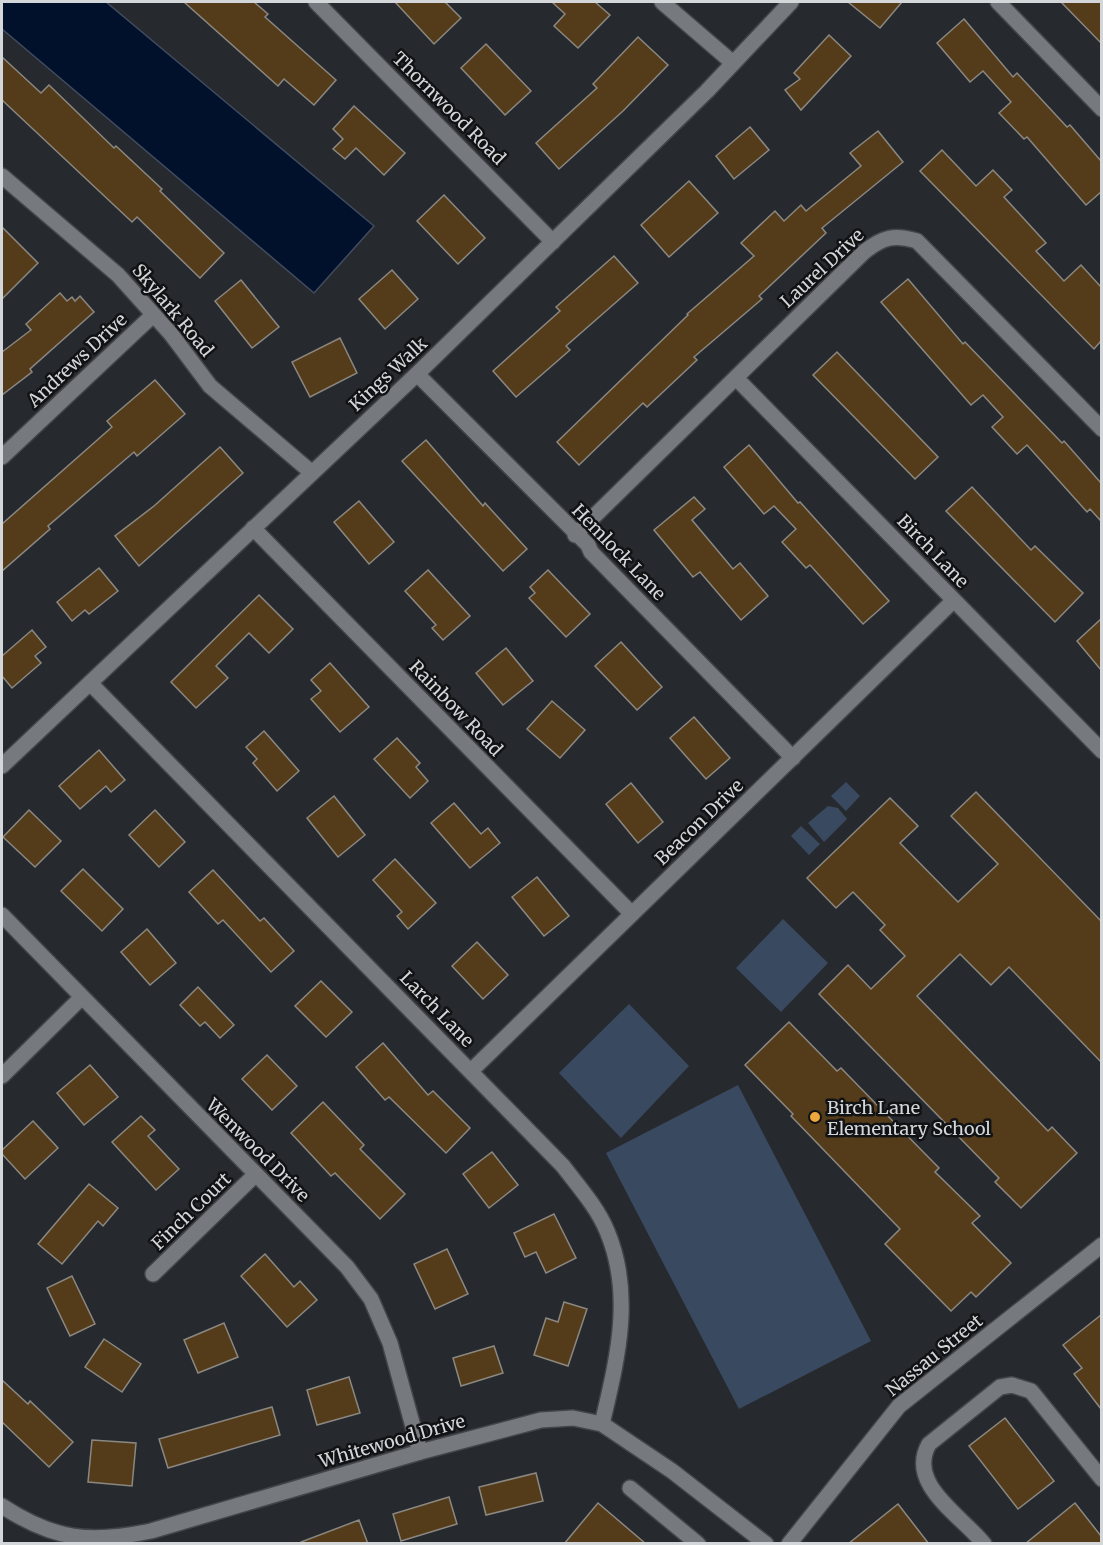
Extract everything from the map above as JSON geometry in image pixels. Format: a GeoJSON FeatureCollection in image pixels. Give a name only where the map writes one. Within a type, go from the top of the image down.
{"type":"FeatureCollection","features":[{"type":"Feature","properties":{"kind":"street","name":"Thornwood Road"},"geometry":{"type":"LineString","coordinates":[[316,2],[553,242]]}},
{"type":"Feature","properties":{"kind":"street"},"geometry":{"type":"LineString","coordinates":[[662,2],[733,63]]}},
{"type":"Feature","properties":{"kind":"street","name":"Kings Walk"},"geometry":{"type":"LineString","coordinates":[[2,766],[417,374],[733,63],[791,2]]}},
{"type":"Feature","properties":{"kind":"street"},"geometry":{"type":"LineString","coordinates":[[998,2],[1101,109]]}},
{"type":"Feature","properties":{"kind":"street","name":"Skylark Road"},"geometry":{"type":"LineString","coordinates":[[2,176],[118,275],[152,316],[171,334],[210,386],[311,472]]}},
{"type":"Feature","properties":{"kind":"street","name":"Laurel Drive"},"geometry":{"type":"LineString","coordinates":[[576,535],[864,252],[877,242],[899,236],[917,241],[1101,429]]}},
{"type":"Feature","properties":{"kind":"street","name":"Andrews Drive"},"geometry":{"type":"LineString","coordinates":[[2,457],[152,316]]}},
{"type":"Feature","properties":{"kind":"street","name":"Hemlock Lane"},"geometry":{"type":"LineString","coordinates":[[417,374],[793,758]]}},
{"type":"Feature","properties":{"kind":"street","name":"Birch Lane"},"geometry":{"type":"LineString","coordinates":[[736,378],[1101,752]]}},
{"type":"Feature","properties":{"kind":"street","name":"Rainbow Road"},"geometry":{"type":"LineString","coordinates":[[253,528],[632,914]]}},
{"type":"Feature","properties":{"kind":"street","name":"Beacon Drive"},"geometry":{"type":"LineString","coordinates":[[471,1071],[953,601]]}},
{"type":"Feature","properties":{"kind":"street","name":"Larch Lane"},"geometry":{"type":"LineString","coordinates":[[90,683],[563,1166],[588,1198],[606,1229],[615,1254],[623,1303],[619,1351],[602,1424]]}},
{"type":"Feature","properties":{"kind":"street","name":"Wenwood Drive"},"geometry":{"type":"LineString","coordinates":[[2,915],[347,1267],[371,1299],[390,1343],[420,1452]]}},
{"type":"Feature","properties":{"kind":"street"},"geometry":{"type":"LineString","coordinates":[[2,1076],[81,998]]}},
{"type":"Feature","properties":{"kind":"street","name":"Finch Court"},"geometry":{"type":"LineString","coordinates":[[153,1274],[255,1175]]}},
{"type":"Feature","properties":{"kind":"street","name":"Nassau Street"},"geometry":{"type":"LineString","coordinates":[[789,1544],[899,1406],[1101,1245]]}},
{"type":"Feature","properties":{"kind":"street"},"geometry":{"type":"LineString","coordinates":[[984,1544],[927,1481],[923,1472],[924,1453],[929,1444],[1000,1387],[1012,1384],[1031,1391],[1101,1479]]}},
{"type":"Feature","properties":{"kind":"street","name":"Whitewood Drive"},"geometry":{"type":"LineString","coordinates":[[2,1506],[30,1524],[69,1538],[119,1538],[151,1531],[420,1452],[541,1420],[573,1418],[602,1424],[672,1471],[766,1544]]}},
{"type":"Feature","properties":{"kind":"street"},"geometry":{"type":"LineString","coordinates":[[630,1488],[698,1544]]}},
{"type":"Feature","properties":{"kind":"shaded area"},"geometry":{"type":"Polygon","coordinates":[[[2,2],[106,2],[374,226],[314,293],[2,29],[2,2]]]}},
{"type":"Feature","properties":{"kind":"shaded area"},"geometry":{"type":"Polygon","coordinates":[[[846,782],[860,796],[846,811],[831,796],[846,782]]]}},
{"type":"Feature","properties":{"kind":"shaded area"},"geometry":{"type":"Polygon","coordinates":[[[828,806],[838,808],[847,819],[824,842],[808,823],[828,806]]]}},
{"type":"Feature","properties":{"kind":"shaded area"},"geometry":{"type":"Polygon","coordinates":[[[801,826],[820,844],[809,855],[791,836],[801,826]]]}},
{"type":"Feature","properties":{"kind":"shaded area"},"geometry":{"type":"Polygon","coordinates":[[[783,919],[828,963],[781,1012],[736,968],[783,919]]]}},
{"type":"Feature","properties":{"kind":"shaded area"},"geometry":{"type":"Polygon","coordinates":[[[629,1004],[689,1066],[621,1138],[559,1073],[629,1004]]]}},
{"type":"Feature","properties":{"kind":"shaded area"},"geometry":{"type":"Polygon","coordinates":[[[738,1085],[871,1341],[739,1409],[606,1153],[738,1085]]]}},
{"type":"Feature","properties":{"kind":"building"},"geometry":{"type":"Polygon","coordinates":[[[184,2],[254,2],[268,14],[265,17],[336,80],[314,105],[284,79],[278,86],[184,2]]]}},
{"type":"Feature","properties":{"kind":"building"},"geometry":{"type":"Polygon","coordinates":[[[395,2],[445,2],[461,18],[434,44],[395,2]]]}},
{"type":"Feature","properties":{"kind":"building"},"geometry":{"type":"Polygon","coordinates":[[[552,2],[595,2],[610,15],[578,48],[554,26],[565,14],[552,2]]]}},
{"type":"Feature","properties":{"kind":"building"},"geometry":{"type":"Polygon","coordinates":[[[848,2],[902,2],[880,28],[848,2]]]}},
{"type":"Feature","properties":{"kind":"building"},"geometry":{"type":"Polygon","coordinates":[[[1061,2],[1101,2],[1101,43],[1061,2]]]}},
{"type":"Feature","properties":{"kind":"building"},"geometry":{"type":"Polygon","coordinates":[[[964,19],[1013,77],[1017,73],[1067,127],[1070,125],[1101,161],[1101,192],[1086,205],[1027,137],[1024,139],[999,113],[1011,102],[983,71],[970,82],[937,43],[964,19]]]}},
{"type":"Feature","properties":{"kind":"building"},"geometry":{"type":"Polygon","coordinates":[[[829,35],[851,56],[801,110],[785,90],[800,79],[794,73],[829,35]]]}},
{"type":"Feature","properties":{"kind":"building"},"geometry":{"type":"Polygon","coordinates":[[[638,37],[668,65],[623,111],[559,169],[536,143],[597,88],[593,84],[638,37]]]}},
{"type":"Feature","properties":{"kind":"building"},"geometry":{"type":"Polygon","coordinates":[[[486,44],[531,91],[505,115],[461,68],[486,44]]]}},
{"type":"Feature","properties":{"kind":"building"},"geometry":{"type":"Polygon","coordinates":[[[2,57],[41,93],[49,85],[114,148],[116,146],[162,189],[160,191],[224,253],[200,278],[137,217],[132,222],[2,100],[2,57]]]}},
{"type":"Feature","properties":{"kind":"building"},"geometry":{"type":"Polygon","coordinates":[[[354,106],[405,153],[384,175],[356,148],[345,159],[333,149],[343,139],[333,129],[354,106]]]}},
{"type":"Feature","properties":{"kind":"building"},"geometry":{"type":"Polygon","coordinates":[[[750,127],[769,150],[734,179],[716,156],[750,127]]]}},
{"type":"Feature","properties":{"kind":"building"},"geometry":{"type":"Polygon","coordinates":[[[878,131],[903,162],[822,228],[826,233],[759,296],[762,299],[694,357],[697,360],[647,407],[643,403],[579,465],[557,442],[687,314],[754,256],[741,243],[775,211],[784,221],[801,205],[806,211],[861,166],[850,153],[878,131]]]}},
{"type":"Feature","properties":{"kind":"building"},"geometry":{"type":"Polygon","coordinates":[[[942,150],[976,186],[993,170],[1012,190],[1004,197],[1046,243],[1036,251],[1064,281],[1081,265],[1101,287],[1101,341],[1094,349],[920,171],[942,150]]]}},
{"type":"Feature","properties":{"kind":"building"},"geometry":{"type":"Polygon","coordinates":[[[689,181],[718,213],[669,257],[641,225],[689,181]]]}},
{"type":"Feature","properties":{"kind":"building"},"geometry":{"type":"Polygon","coordinates":[[[444,195],[485,238],[458,264],[417,221],[444,195]]]}},
{"type":"Feature","properties":{"kind":"building"},"geometry":{"type":"Polygon","coordinates":[[[2,227],[38,263],[2,299],[2,227]]]}},
{"type":"Feature","properties":{"kind":"building"},"geometry":{"type":"Polygon","coordinates":[[[614,256],[638,283],[566,346],[570,350],[516,397],[493,371],[560,311],[556,307],[614,256]]]}},
{"type":"Feature","properties":{"kind":"building"},"geometry":{"type":"Polygon","coordinates":[[[392,270],[418,299],[385,329],[359,299],[392,270]]]}},
{"type":"Feature","properties":{"kind":"building"},"geometry":{"type":"Polygon","coordinates":[[[908,279],[963,344],[965,342],[1062,443],[1064,441],[1101,483],[1101,521],[1090,509],[1087,512],[1027,445],[1017,454],[992,427],[1003,417],[983,395],[971,405],[881,302],[908,279]]]}},
{"type":"Feature","properties":{"kind":"building"},"geometry":{"type":"Polygon","coordinates":[[[241,280],[279,327],[252,348],[215,301],[241,280]]]}},
{"type":"Feature","properties":{"kind":"building"},"geometry":{"type":"Polygon","coordinates":[[[60,293],[67,301],[72,297],[75,301],[80,296],[94,312],[30,369],[32,372],[2,395],[2,352],[31,330],[26,324],[60,293]]]}},
{"type":"Feature","properties":{"kind":"building"},"geometry":{"type":"Polygon","coordinates":[[[340,338],[357,373],[310,397],[292,362],[340,338]]]}},
{"type":"Feature","properties":{"kind":"building"},"geometry":{"type":"Polygon","coordinates":[[[837,352],[938,457],[915,479],[813,375],[837,352]]]}},
{"type":"Feature","properties":{"kind":"building"},"geometry":{"type":"Polygon","coordinates":[[[155,380],[185,414],[137,456],[134,452],[48,526],[50,529],[2,571],[2,524],[112,427],[107,421],[155,380]]]}},
{"type":"Feature","properties":{"kind":"building"},"geometry":{"type":"Polygon","coordinates":[[[426,440],[483,506],[485,503],[527,549],[503,571],[402,461],[426,440]]]}},
{"type":"Feature","properties":{"kind":"building"},"geometry":{"type":"Polygon","coordinates":[[[749,445],[798,503],[800,502],[889,601],[863,624],[810,565],[806,568],[782,542],[796,529],[774,506],[764,514],[724,467],[749,445]]]}},
{"type":"Feature","properties":{"kind":"building"},"geometry":{"type":"Polygon","coordinates":[[[220,447],[243,473],[139,566],[115,536],[154,506],[220,447]]]}},
{"type":"Feature","properties":{"kind":"building"},"geometry":{"type":"Polygon","coordinates":[[[972,487],[1031,550],[1035,546],[1083,593],[1055,622],[946,511],[972,487]]]}},
{"type":"Feature","properties":{"kind":"building"},"geometry":{"type":"Polygon","coordinates":[[[694,497],[705,509],[692,520],[733,569],[740,563],[768,596],[741,620],[700,572],[693,577],[654,530],[694,497]]]}},
{"type":"Feature","properties":{"kind":"building"},"geometry":{"type":"Polygon","coordinates":[[[359,501],[394,542],[369,564],[334,522],[359,501]]]}},
{"type":"Feature","properties":{"kind":"building"},"geometry":{"type":"Polygon","coordinates":[[[99,568],[118,591],[89,614],[85,610],[72,621],[57,602],[99,568]]]}},
{"type":"Feature","properties":{"kind":"building"},"geometry":{"type":"Polygon","coordinates":[[[428,570],[470,616],[443,640],[432,628],[436,625],[405,591],[428,570]]]}},
{"type":"Feature","properties":{"kind":"building"},"geometry":{"type":"Polygon","coordinates":[[[548,570],[590,614],[566,637],[529,598],[535,593],[530,587],[548,570]]]}},
{"type":"Feature","properties":{"kind":"building"},"geometry":{"type":"Polygon","coordinates":[[[259,595],[293,629],[269,653],[249,633],[216,666],[228,678],[196,708],[171,682],[259,595]]]}},
{"type":"Feature","properties":{"kind":"building"},"geometry":{"type":"Polygon","coordinates":[[[1101,619],[1101,670],[1077,641],[1101,619]]]}},
{"type":"Feature","properties":{"kind":"building"},"geometry":{"type":"Polygon","coordinates":[[[32,630],[46,647],[35,656],[41,663],[12,688],[2,676],[2,656],[32,630]]]}},
{"type":"Feature","properties":{"kind":"building"},"geometry":{"type":"Polygon","coordinates":[[[621,642],[662,687],[637,710],[595,666],[621,642]]]}},
{"type":"Feature","properties":{"kind":"building"},"geometry":{"type":"Polygon","coordinates":[[[506,648],[533,681],[503,705],[476,673],[506,648]]]}},
{"type":"Feature","properties":{"kind":"building"},"geometry":{"type":"Polygon","coordinates":[[[330,663],[369,707],[340,732],[311,699],[321,691],[311,680],[330,663]]]}},
{"type":"Feature","properties":{"kind":"building"},"geometry":{"type":"Polygon","coordinates":[[[552,701],[585,730],[560,758],[527,729],[552,701]]]}},
{"type":"Feature","properties":{"kind":"building"},"geometry":{"type":"Polygon","coordinates":[[[694,717],[730,758],[706,779],[670,738],[694,717]]]}},
{"type":"Feature","properties":{"kind":"building"},"geometry":{"type":"Polygon","coordinates":[[[264,731],[299,771],[277,791],[253,763],[257,759],[246,747],[264,731]]]}},
{"type":"Feature","properties":{"kind":"building"},"geometry":{"type":"Polygon","coordinates":[[[397,738],[420,763],[416,767],[428,781],[410,798],[374,759],[397,738]]]}},
{"type":"Feature","properties":{"kind":"building"},"geometry":{"type":"Polygon","coordinates":[[[99,750],[125,780],[111,792],[106,786],[80,809],[59,786],[99,750]]]}},
{"type":"Feature","properties":{"kind":"building"},"geometry":{"type":"Polygon","coordinates":[[[631,783],[663,822],[638,843],[606,804],[631,783]]]}},
{"type":"Feature","properties":{"kind":"building"},"geometry":{"type":"Polygon","coordinates":[[[976,792],[1101,921],[1101,1062],[1009,967],[991,985],[960,954],[917,996],[1048,1131],[1052,1127],[1077,1153],[1021,1208],[995,1182],[999,1178],[819,994],[848,965],[871,989],[905,956],[880,930],[885,925],[853,892],[836,908],[807,878],[890,798],[918,826],[900,843],[958,902],[998,864],[951,816],[976,792]]]}},
{"type":"Feature","properties":{"kind":"building"},"geometry":{"type":"Polygon","coordinates":[[[334,796],[365,835],[338,857],[307,818],[334,796]]]}},
{"type":"Feature","properties":{"kind":"building"},"geometry":{"type":"Polygon","coordinates":[[[454,803],[481,834],[488,828],[500,843],[470,868],[431,823],[454,803]]]}},
{"type":"Feature","properties":{"kind":"building"},"geometry":{"type":"Polygon","coordinates":[[[29,810],[61,841],[35,867],[3,837],[29,810]]]}},
{"type":"Feature","properties":{"kind":"building"},"geometry":{"type":"Polygon","coordinates":[[[155,810],[185,842],[159,867],[129,835],[155,810]]]}},
{"type":"Feature","properties":{"kind":"building"},"geometry":{"type":"Polygon","coordinates":[[[395,859],[436,903],[408,929],[397,916],[402,912],[373,880],[395,859]]]}},
{"type":"Feature","properties":{"kind":"building"},"geometry":{"type":"Polygon","coordinates":[[[83,869],[123,909],[102,931],[61,891],[83,869]]]}},
{"type":"Feature","properties":{"kind":"building"},"geometry":{"type":"Polygon","coordinates":[[[213,870],[260,921],[264,918],[294,951],[271,972],[223,920],[218,924],[189,892],[213,870]]]}},
{"type":"Feature","properties":{"kind":"building"},"geometry":{"type":"Polygon","coordinates":[[[537,877],[569,916],[544,936],[512,897],[537,877]]]}},
{"type":"Feature","properties":{"kind":"building"},"geometry":{"type":"Polygon","coordinates":[[[147,929],[176,963],[150,985],[121,952],[147,929]]]}},
{"type":"Feature","properties":{"kind":"building"},"geometry":{"type":"Polygon","coordinates":[[[477,942],[508,975],[483,999],[452,966],[477,942]]]}},
{"type":"Feature","properties":{"kind":"building"},"geometry":{"type":"Polygon","coordinates":[[[321,981],[352,1012],[326,1037],[295,1006],[321,981]]]}},
{"type":"Feature","properties":{"kind":"building"},"geometry":{"type":"Polygon","coordinates":[[[198,987],[234,1025],[220,1038],[205,1022],[200,1026],[180,1005],[198,987]]]}},
{"type":"Feature","properties":{"kind":"building"},"geometry":{"type":"Polygon","coordinates":[[[789,1022],[837,1071],[841,1068],[939,1168],[935,1172],[980,1216],[972,1223],[1011,1263],[976,1297],[971,1292],[951,1311],[885,1244],[900,1229],[745,1065],[789,1022]]]}},
{"type":"Feature","properties":{"kind":"building"},"geometry":{"type":"Polygon","coordinates":[[[383,1043],[428,1095],[433,1091],[470,1128],[446,1153],[389,1097],[385,1100],[356,1067],[383,1043]]]}},
{"type":"Feature","properties":{"kind":"building"},"geometry":{"type":"Polygon","coordinates":[[[267,1055],[297,1086],[272,1110],[242,1079],[267,1055]]]}},
{"type":"Feature","properties":{"kind":"building"},"geometry":{"type":"Polygon","coordinates":[[[90,1065],[118,1097],[84,1125],[57,1093],[90,1065]]]}},
{"type":"Feature","properties":{"kind":"building"},"geometry":{"type":"Polygon","coordinates":[[[323,1102],[364,1145],[360,1149],[405,1194],[380,1219],[335,1173],[331,1176],[291,1133],[323,1102]]]}},
{"type":"Feature","properties":{"kind":"building"},"geometry":{"type":"Polygon","coordinates":[[[141,1116],[155,1130],[148,1136],[179,1169],[156,1190],[112,1142],[141,1116]]]}},
{"type":"Feature","properties":{"kind":"building"},"geometry":{"type":"Polygon","coordinates":[[[33,1121],[58,1148],[25,1179],[2,1154],[2,1150],[33,1121]]]}},
{"type":"Feature","properties":{"kind":"building"},"geometry":{"type":"Polygon","coordinates":[[[492,1152],[518,1185],[489,1208],[463,1174],[492,1152]]]}},
{"type":"Feature","properties":{"kind":"building"},"geometry":{"type":"Polygon","coordinates":[[[89,1184],[118,1208],[103,1226],[98,1221],[62,1264],[38,1244],[89,1184]]]}},
{"type":"Feature","properties":{"kind":"building"},"geometry":{"type":"Polygon","coordinates":[[[554,1214],[576,1258],[546,1273],[536,1252],[525,1257],[514,1233],[554,1214]]]}},
{"type":"Feature","properties":{"kind":"building"},"geometry":{"type":"Polygon","coordinates":[[[447,1249],[468,1294],[435,1309],[414,1264],[447,1249]]]}},
{"type":"Feature","properties":{"kind":"building"},"geometry":{"type":"Polygon","coordinates":[[[265,1254],[294,1287],[300,1281],[317,1300],[287,1327],[241,1276],[265,1254]]]}},
{"type":"Feature","properties":{"kind":"building"},"geometry":{"type":"Polygon","coordinates":[[[72,1276],[95,1324],[70,1336],[47,1288],[72,1276]]]}},
{"type":"Feature","properties":{"kind":"building"},"geometry":{"type":"Polygon","coordinates":[[[564,1302],[587,1309],[568,1366],[534,1355],[546,1318],[558,1322],[564,1302]]]}},
{"type":"Feature","properties":{"kind":"building"},"geometry":{"type":"Polygon","coordinates":[[[1101,1315],[1101,1409],[1074,1374],[1082,1368],[1063,1345],[1101,1315]]]}},
{"type":"Feature","properties":{"kind":"building"},"geometry":{"type":"Polygon","coordinates":[[[224,1323],[238,1357],[198,1373],[184,1340],[224,1323]]]}},
{"type":"Feature","properties":{"kind":"building"},"geometry":{"type":"Polygon","coordinates":[[[104,1339],[141,1364],[122,1392],[85,1367],[104,1339]]]}},
{"type":"Feature","properties":{"kind":"building"},"geometry":{"type":"Polygon","coordinates":[[[494,1346],[503,1373],[461,1386],[453,1358],[494,1346]]]}},
{"type":"Feature","properties":{"kind":"building"},"geometry":{"type":"Polygon","coordinates":[[[349,1377],[360,1413],[317,1425],[307,1390],[349,1377]]]}},
{"type":"Feature","properties":{"kind":"building"},"geometry":{"type":"Polygon","coordinates":[[[2,1380],[28,1404],[30,1401],[73,1442],[49,1467],[2,1422],[2,1380]]]}},
{"type":"Feature","properties":{"kind":"building"},"geometry":{"type":"Polygon","coordinates":[[[272,1407],[280,1435],[168,1468],[159,1439],[272,1407]]]}},
{"type":"Feature","properties":{"kind":"building"},"geometry":{"type":"Polygon","coordinates":[[[1005,1418],[1054,1481],[1018,1509],[969,1446],[1005,1418]]]}},
{"type":"Feature","properties":{"kind":"building"},"geometry":{"type":"Polygon","coordinates":[[[92,1440],[136,1443],[132,1486],[88,1482],[92,1440]]]}},
{"type":"Feature","properties":{"kind":"building"},"geometry":{"type":"Polygon","coordinates":[[[536,1473],[543,1501],[486,1515],[479,1487],[536,1473]]]}},
{"type":"Feature","properties":{"kind":"building"},"geometry":{"type":"Polygon","coordinates":[[[449,1497],[457,1524],[401,1541],[393,1514],[449,1497]]]}},
{"type":"Feature","properties":{"kind":"building"},"geometry":{"type":"Polygon","coordinates":[[[598,1503],[646,1544],[564,1544],[598,1503]]]}},
{"type":"Feature","properties":{"kind":"building"},"geometry":{"type":"Polygon","coordinates":[[[1075,1503],[1101,1536],[1101,1544],[1025,1544],[1075,1503]]]}},
{"type":"Feature","properties":{"kind":"building"},"geometry":{"type":"Polygon","coordinates":[[[898,1504],[929,1544],[848,1544],[898,1504]]]}},
{"type":"Feature","properties":{"kind":"building"},"geometry":{"type":"Polygon","coordinates":[[[359,1520],[368,1544],[301,1544],[301,1542],[359,1520]]]}},
{"type":"Feature","properties":{"kind":"place","name":"Birch Lane Elementary School"},"geometry":{"type":"Point","coordinates":[815,1117]}}]}
